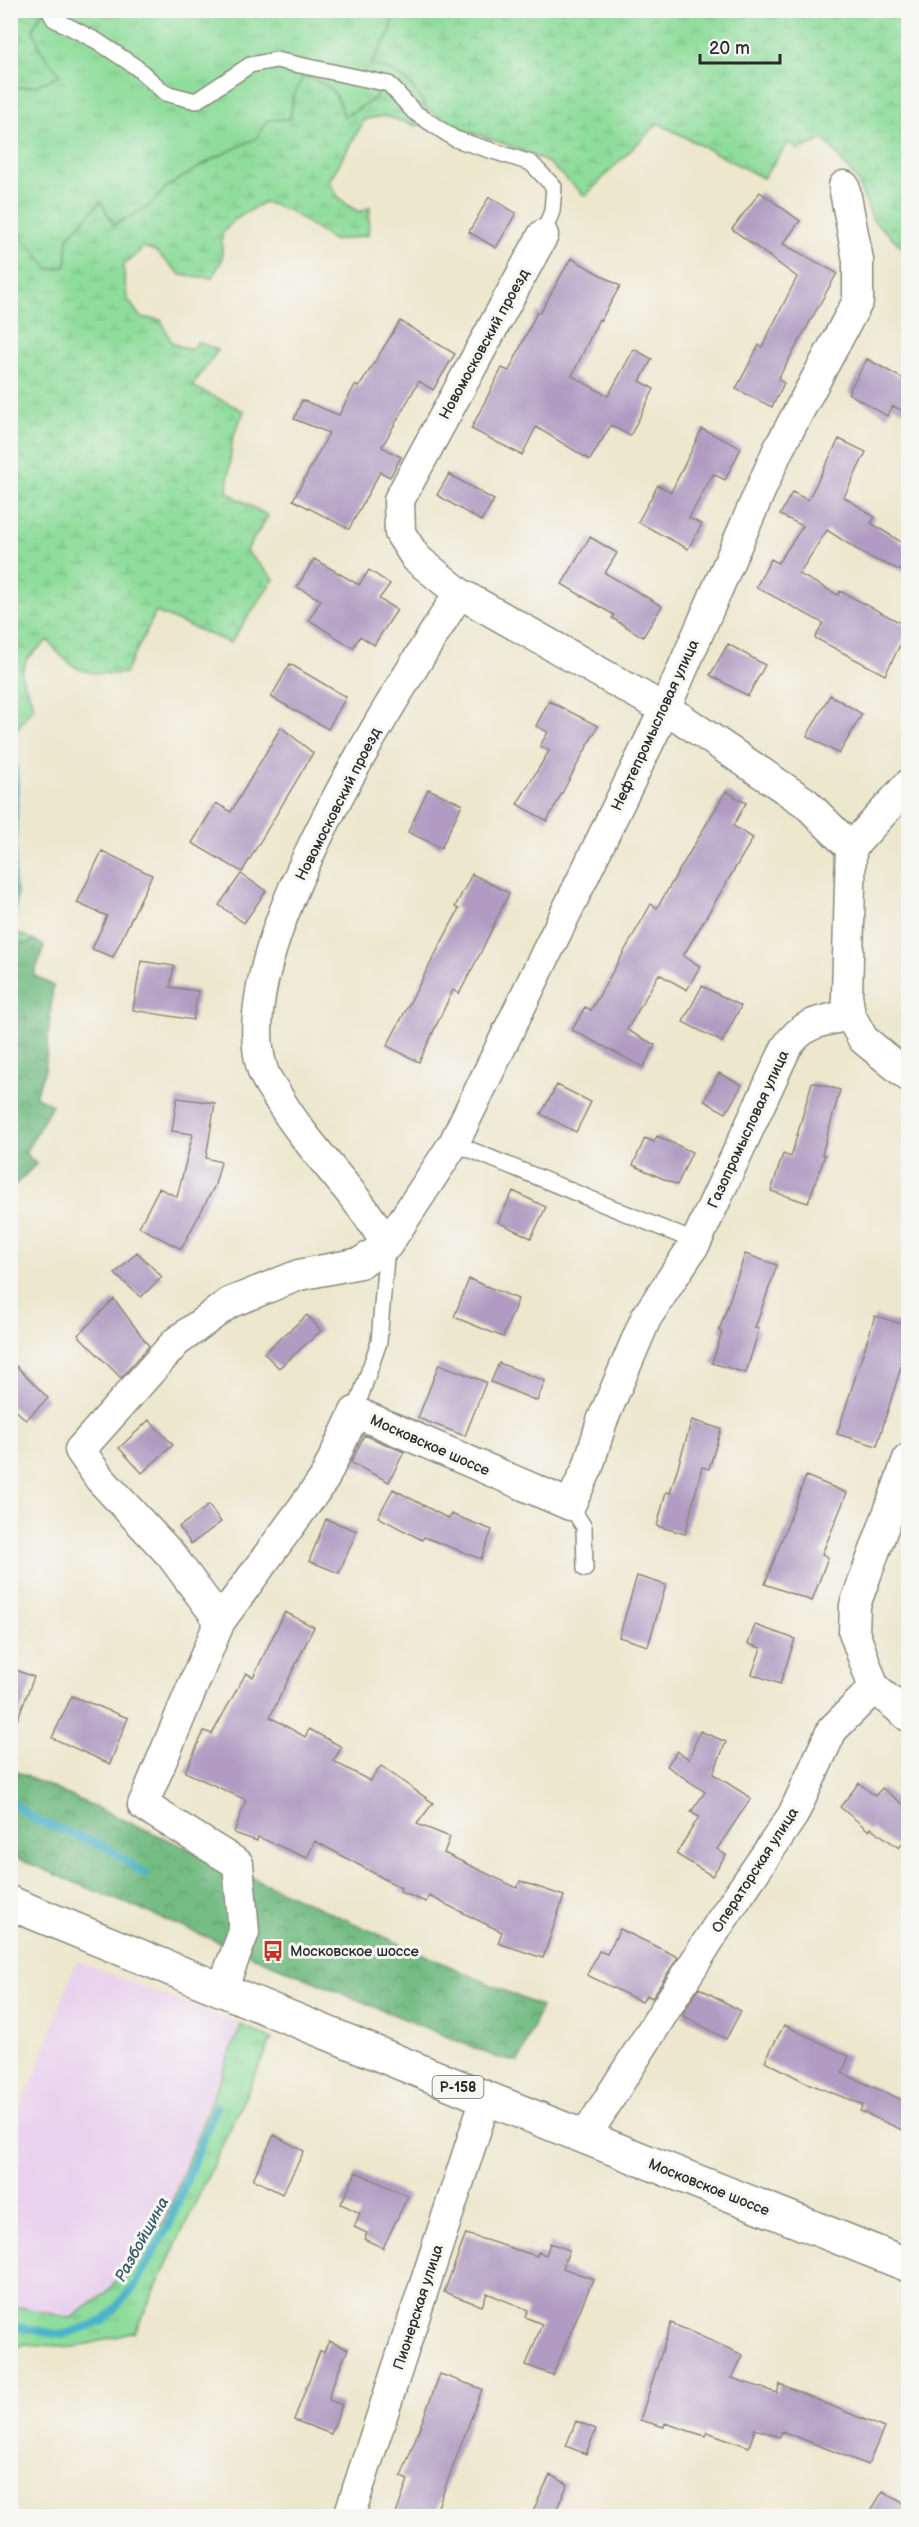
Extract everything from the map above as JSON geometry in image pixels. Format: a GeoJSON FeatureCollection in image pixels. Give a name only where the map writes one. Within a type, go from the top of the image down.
{"type":"FeatureCollection","features":[{"type":"Feature","properties":{"kind":"main road","name":"Московское шоссе"},"geometry":{"type":"LineString","coordinates":[[10,1903],[585,2138],[909,2265]]}},
{"type":"Feature","properties":{"kind":"street","name":"Нефтепромысловая улица"},"geometry":{"type":"LineString","coordinates":[[387,1245],[454,1143],[664,709],[778,450],[858,301],[858,260],[844,186]]}},
{"type":"Feature","properties":{"kind":"street","name":"Новомосковский проезд"},"geometry":{"type":"LineString","coordinates":[[387,1245],[368,1211],[293,1122],[263,1072],[256,1030],[261,985],[304,861],[365,746],[459,593],[416,558],[400,533],[399,500],[543,235]]}},
{"type":"Feature","properties":{"kind":"street"},"geometry":{"type":"LineString","coordinates":[[459,593],[664,709],[806,802],[851,848]]}},
{"type":"Feature","properties":{"kind":"street"},"geometry":{"type":"LineString","coordinates":[[909,785],[851,848],[847,995],[850,1015],[863,1039],[909,1076]]}},
{"type":"Feature","properties":{"kind":"street","name":"Газопромысловая улица"},"geometry":{"type":"LineString","coordinates":[[570,1505],[588,1467],[602,1421],[646,1318],[696,1242],[786,1048],[796,1033],[816,1022],[850,1015]]}},
{"type":"Feature","properties":{"kind":"street"},"geometry":{"type":"LineString","coordinates":[[220,1621],[171,1555],[100,1479],[80,1450],[176,1342],[229,1303],[299,1275],[360,1263],[387,1245]]}},
{"type":"Feature","properties":{"kind":"street","name":"Московское шоссе"},"geometry":{"type":"LineString","coordinates":[[222,1989],[244,1932],[238,1864],[143,1805],[220,1621],[324,1479],[355,1412],[570,1505]]}},
{"type":"Feature","properties":{"kind":"street"},"geometry":{"type":"LineString","coordinates":[[909,1459],[855,1605],[854,1632],[874,1688],[909,1716]]}},
{"type":"Feature","properties":{"kind":"street","name":"Операторская улица"},"geometry":{"type":"LineString","coordinates":[[585,2138],[719,1924],[793,1815],[832,1730],[874,1688]]}},
{"type":"Feature","properties":{"kind":"street","name":"Пионерская улица"},"geometry":{"type":"LineString","coordinates":[[349,2517],[486,2098]]}},
{"type":"Feature","properties":{"kind":"lane"},"geometry":{"type":"LineString","coordinates":[[49,10],[54,19],[97,41],[136,67],[165,93],[195,101],[250,65],[276,60],[389,84],[414,112],[455,139],[531,163],[554,187],[552,211],[543,235]]}},
{"type":"Feature","properties":{"kind":"lane"},"geometry":{"type":"LineString","coordinates":[[454,1143],[696,1242]]}},
{"type":"Feature","properties":{"kind":"lane"},"geometry":{"type":"LineString","coordinates":[[355,1412],[379,1342],[387,1245]]}},
{"type":"Feature","properties":{"kind":"lane"},"geometry":{"type":"LineString","coordinates":[[570,1505],[584,1527],[585,1569]]}},
{"type":"Feature","properties":{"kind":"shaded area"},"geometry":{"type":"Polygon","coordinates":[[[76,1961],[241,2025],[164,2222],[106,2293],[71,2318],[14,2306],[11,2308],[10,2127],[35,2076],[76,1961]]]}},
{"type":"Feature","properties":{"kind":"green space"},"geometry":{"type":"Polygon","coordinates":[[[138,10],[393,11],[391,31],[371,64],[398,75],[416,92],[427,109],[413,102],[375,99],[343,118],[293,98],[290,119],[267,120],[258,138],[211,160],[168,186],[148,207],[114,225],[101,202],[68,237],[66,267],[49,269],[11,223],[11,88],[36,86],[59,75],[41,51],[33,30],[42,11],[98,11],[107,17],[138,10]]]}},
{"type":"Feature","properties":{"kind":"green space"},"geometry":{"type":"Polygon","coordinates":[[[452,10],[908,11],[908,252],[873,220],[856,179],[824,139],[798,150],[789,142],[763,178],[658,123],[585,196],[547,162],[508,145],[463,130],[427,109],[418,126],[385,116],[365,119],[329,181],[345,203],[360,212],[370,207],[368,235],[334,241],[288,210],[264,202],[234,220],[222,234],[222,260],[212,278],[181,275],[155,251],[144,247],[123,266],[127,298],[140,317],[161,320],[172,343],[190,350],[198,342],[218,350],[192,386],[244,411],[232,440],[227,492],[268,516],[246,551],[274,579],[230,643],[156,612],[125,673],[99,674],[80,670],[65,659],[48,640],[27,659],[21,675],[34,706],[17,730],[11,747],[11,223],[49,269],[66,267],[68,237],[101,202],[114,225],[148,207],[168,186],[211,160],[257,138],[267,120],[290,119],[293,98],[303,76],[331,89],[339,101],[344,117],[375,99],[377,91],[402,91],[413,102],[426,108],[416,91],[404,79],[390,70],[371,64],[391,31],[393,11],[435,11],[431,18],[452,10]]]}},
{"type":"Feature","properties":{"kind":"green space"},"geometry":{"type":"Polygon","coordinates":[[[10,11],[42,11],[33,30],[41,51],[60,75],[36,86],[11,88],[10,11]]]}},
{"type":"Feature","properties":{"kind":"green space"},"geometry":{"type":"Polygon","coordinates":[[[11,755],[15,788],[11,802],[11,755]]]}},
{"type":"Feature","properties":{"kind":"green space"},"geometry":{"type":"Polygon","coordinates":[[[11,867],[17,892],[14,932],[36,941],[11,946],[11,867]]]}},
{"type":"Feature","properties":{"kind":"green space"},"geometry":{"type":"Polygon","coordinates":[[[36,941],[44,946],[34,975],[53,986],[45,1070],[35,1096],[52,1105],[25,1153],[36,1164],[11,1189],[11,946],[36,941]]]}},
{"type":"Feature","properties":{"kind":"green space"},"geometry":{"type":"Polygon","coordinates":[[[10,1769],[541,2007],[519,2062],[501,2059],[11,1856],[10,1769]]]}},
{"type":"Feature","properties":{"kind":"green space"},"geometry":{"type":"Polygon","coordinates":[[[241,2025],[272,2039],[135,2332],[76,2347],[24,2344],[11,2351],[11,2308],[14,2306],[71,2318],[106,2293],[164,2222],[241,2025]]]}},
{"type":"Feature","properties":{"kind":"building"},"geometry":{"type":"Polygon","coordinates":[[[760,192],[800,221],[783,244],[837,273],[778,379],[784,383],[772,407],[736,389],[759,345],[762,347],[797,277],[732,229],[760,192]]]}},
{"type":"Feature","properties":{"kind":"building"},"geometry":{"type":"Polygon","coordinates":[[[489,197],[516,213],[496,248],[469,232],[489,197]]]}},
{"type":"Feature","properties":{"kind":"building"},"geometry":{"type":"Polygon","coordinates":[[[571,258],[620,286],[601,320],[599,319],[572,376],[608,396],[634,349],[652,359],[640,381],[654,389],[630,436],[611,425],[590,460],[536,427],[522,455],[471,429],[502,368],[509,371],[537,312],[540,313],[571,258]]]}},
{"type":"Feature","properties":{"kind":"building"},"geometry":{"type":"Polygon","coordinates":[[[400,321],[455,354],[433,390],[419,381],[382,447],[401,457],[390,477],[380,472],[349,529],[293,500],[329,433],[294,419],[302,400],[339,415],[355,385],[359,387],[400,321]]]}},
{"type":"Feature","properties":{"kind":"building"},"geometry":{"type":"Polygon","coordinates":[[[867,359],[909,382],[909,414],[893,406],[887,416],[848,393],[867,359]]]}},
{"type":"Feature","properties":{"kind":"building"},"geometry":{"type":"Polygon","coordinates":[[[702,429],[741,448],[725,480],[713,474],[689,518],[702,524],[688,549],[638,522],[658,485],[671,492],[702,429]]]}},
{"type":"Feature","properties":{"kind":"building"},"geometry":{"type":"Polygon","coordinates":[[[839,439],[866,452],[844,497],[875,517],[871,523],[909,547],[909,574],[867,556],[827,530],[799,574],[838,595],[840,591],[909,627],[885,675],[815,638],[823,623],[756,587],[771,559],[778,563],[803,526],[780,515],[792,492],[808,500],[839,439]]]}},
{"type":"Feature","properties":{"kind":"building"},"geometry":{"type":"Polygon","coordinates":[[[449,474],[494,500],[481,521],[437,495],[449,474]]]}},
{"type":"Feature","properties":{"kind":"building"},"geometry":{"type":"Polygon","coordinates":[[[590,537],[617,553],[605,573],[662,606],[643,637],[612,618],[614,615],[562,584],[590,537]]]}},
{"type":"Feature","properties":{"kind":"building"},"geometry":{"type":"Polygon","coordinates":[[[314,559],[359,585],[369,570],[390,584],[379,599],[397,610],[374,645],[360,636],[353,648],[309,620],[321,600],[297,587],[314,559]]]}},
{"type":"Feature","properties":{"kind":"building"},"geometry":{"type":"Polygon","coordinates":[[[728,644],[765,665],[748,696],[710,675],[728,644]]]}},
{"type":"Feature","properties":{"kind":"building"},"geometry":{"type":"Polygon","coordinates":[[[290,664],[346,697],[328,729],[271,697],[290,664]]]}},
{"type":"Feature","properties":{"kind":"building"},"geometry":{"type":"Polygon","coordinates":[[[830,695],[862,714],[839,754],[807,736],[830,695]]]}},
{"type":"Feature","properties":{"kind":"building"},"geometry":{"type":"Polygon","coordinates":[[[549,701],[598,726],[547,821],[517,804],[549,751],[540,746],[548,732],[536,726],[549,701]]]}},
{"type":"Feature","properties":{"kind":"building"},"geometry":{"type":"Polygon","coordinates":[[[281,727],[313,753],[242,872],[192,843],[216,803],[231,812],[281,727]]]}},
{"type":"Feature","properties":{"kind":"building"},"geometry":{"type":"Polygon","coordinates":[[[428,789],[462,804],[441,848],[408,832],[428,789]]]}},
{"type":"Feature","properties":{"kind":"building"},"geometry":{"type":"Polygon","coordinates":[[[726,791],[746,803],[733,826],[753,838],[683,956],[700,966],[687,990],[659,974],[627,1030],[655,1045],[643,1067],[572,1030],[585,1007],[591,1010],[651,904],[657,908],[726,791]]]}},
{"type":"Feature","properties":{"kind":"building"},"geometry":{"type":"Polygon","coordinates":[[[102,851],[152,875],[113,957],[92,949],[107,916],[77,903],[102,851]]]}},
{"type":"Feature","properties":{"kind":"building"},"geometry":{"type":"Polygon","coordinates":[[[241,874],[266,891],[244,923],[219,905],[241,874]]]}},
{"type":"Feature","properties":{"kind":"building"},"geometry":{"type":"Polygon","coordinates":[[[472,874],[509,893],[459,994],[453,990],[419,1062],[387,1046],[459,909],[455,907],[472,874]]]}},
{"type":"Feature","properties":{"kind":"building"},"geometry":{"type":"Polygon","coordinates":[[[141,961],[174,966],[170,987],[198,991],[193,1020],[133,1010],[141,961]]]}},
{"type":"Feature","properties":{"kind":"building"},"geometry":{"type":"Polygon","coordinates":[[[702,986],[741,1006],[722,1042],[683,1022],[702,986]]]}},
{"type":"Feature","properties":{"kind":"building"},"geometry":{"type":"Polygon","coordinates":[[[719,1073],[742,1085],[726,1113],[704,1101],[719,1073]]]}},
{"type":"Feature","properties":{"kind":"building"},"geometry":{"type":"Polygon","coordinates":[[[812,1082],[840,1090],[822,1154],[825,1155],[808,1203],[771,1191],[783,1154],[791,1157],[812,1082]]]}},
{"type":"Feature","properties":{"kind":"building"},"geometry":{"type":"Polygon","coordinates":[[[557,1085],[591,1102],[576,1132],[541,1114],[557,1085]]]}},
{"type":"Feature","properties":{"kind":"building"},"geometry":{"type":"Polygon","coordinates":[[[177,1098],[215,1103],[206,1158],[221,1162],[215,1185],[181,1249],[139,1227],[159,1188],[177,1197],[193,1134],[172,1131],[177,1098]]]}},
{"type":"Feature","properties":{"kind":"building"},"geometry":{"type":"Polygon","coordinates":[[[657,1136],[692,1152],[677,1185],[633,1165],[645,1138],[654,1142],[657,1136]]]}},
{"type":"Feature","properties":{"kind":"building"},"geometry":{"type":"Polygon","coordinates":[[[513,1191],[546,1207],[531,1238],[498,1222],[513,1191]]]}},
{"type":"Feature","properties":{"kind":"building"},"geometry":{"type":"Polygon","coordinates":[[[137,1252],[162,1277],[141,1297],[115,1274],[137,1252]]]}},
{"type":"Feature","properties":{"kind":"building"},"geometry":{"type":"Polygon","coordinates":[[[745,1254],[777,1265],[755,1328],[759,1329],[746,1373],[712,1363],[722,1332],[719,1331],[745,1254]]]}},
{"type":"Feature","properties":{"kind":"building"},"geometry":{"type":"Polygon","coordinates":[[[469,1279],[518,1299],[503,1337],[454,1317],[469,1279]]]}},
{"type":"Feature","properties":{"kind":"building"},"geometry":{"type":"Polygon","coordinates":[[[114,1299],[149,1346],[121,1378],[78,1335],[114,1299]]]}},
{"type":"Feature","properties":{"kind":"building"},"geometry":{"type":"Polygon","coordinates":[[[307,1315],[321,1331],[279,1368],[264,1353],[307,1315]]]}},
{"type":"Feature","properties":{"kind":"building"},"geometry":{"type":"Polygon","coordinates":[[[875,1316],[909,1326],[909,1357],[905,1368],[901,1367],[877,1446],[837,1434],[875,1316]]]}},
{"type":"Feature","properties":{"kind":"building"},"geometry":{"type":"Polygon","coordinates":[[[10,1360],[48,1398],[26,1420],[10,1405],[10,1360]]]}},
{"type":"Feature","properties":{"kind":"building"},"geometry":{"type":"Polygon","coordinates":[[[499,1363],[545,1381],[537,1401],[491,1382],[499,1363]]]}},
{"type":"Feature","properties":{"kind":"building"},"geometry":{"type":"Polygon","coordinates":[[[439,1364],[486,1382],[465,1436],[418,1418],[439,1364]]]}},
{"type":"Feature","properties":{"kind":"building"},"geometry":{"type":"Polygon","coordinates":[[[149,1420],[173,1445],[142,1473],[119,1448],[149,1420]]]}},
{"type":"Feature","properties":{"kind":"building"},"geometry":{"type":"Polygon","coordinates":[[[692,1420],[721,1429],[709,1469],[702,1467],[685,1534],[657,1526],[666,1492],[670,1493],[692,1420]]]}},
{"type":"Feature","properties":{"kind":"building"},"geometry":{"type":"Polygon","coordinates":[[[364,1435],[404,1452],[389,1482],[351,1463],[364,1435]]]}},
{"type":"Feature","properties":{"kind":"building"},"geometry":{"type":"Polygon","coordinates":[[[806,1476],[847,1493],[822,1554],[828,1557],[812,1601],[765,1584],[806,1476]]]}},
{"type":"Feature","properties":{"kind":"building"},"geometry":{"type":"Polygon","coordinates":[[[393,1489],[449,1519],[451,1514],[492,1530],[481,1559],[424,1537],[422,1540],[378,1517],[393,1489]]]}},
{"type":"Feature","properties":{"kind":"building"},"geometry":{"type":"Polygon","coordinates":[[[209,1505],[221,1522],[191,1544],[179,1527],[209,1505]]]}},
{"type":"Feature","properties":{"kind":"building"},"geometry":{"type":"Polygon","coordinates":[[[326,1519],[357,1531],[339,1573],[309,1561],[326,1519]]]}},
{"type":"Feature","properties":{"kind":"building"},"geometry":{"type":"Polygon","coordinates":[[[637,1576],[666,1585],[648,1646],[619,1637],[637,1576]]]}},
{"type":"Feature","properties":{"kind":"building"},"geometry":{"type":"Polygon","coordinates":[[[285,1612],[314,1627],[270,1717],[305,1737],[309,1729],[342,1747],[333,1761],[370,1781],[381,1766],[433,1803],[417,1824],[450,1837],[444,1853],[517,1888],[520,1881],[564,1896],[543,1958],[498,1943],[502,1932],[429,1896],[426,1902],[400,1892],[401,1888],[315,1841],[307,1858],[258,1837],[257,1841],[234,1833],[246,1800],[185,1772],[204,1731],[212,1734],[246,1673],[253,1677],[285,1612]]]}},
{"type":"Feature","properties":{"kind":"building"},"geometry":{"type":"Polygon","coordinates":[[[755,1625],[795,1639],[780,1684],[752,1674],[761,1648],[748,1644],[755,1625]]]}},
{"type":"Feature","properties":{"kind":"building"},"geometry":{"type":"Polygon","coordinates":[[[10,1668],[34,1677],[12,1733],[10,1733],[10,1668]]]}},
{"type":"Feature","properties":{"kind":"building"},"geometry":{"type":"Polygon","coordinates":[[[72,1696],[128,1718],[110,1764],[52,1738],[72,1696]]]}},
{"type":"Feature","properties":{"kind":"building"},"geometry":{"type":"Polygon","coordinates":[[[700,1731],[726,1742],[713,1774],[751,1798],[717,1849],[726,1855],[712,1876],[676,1854],[699,1817],[691,1812],[705,1792],[667,1766],[677,1751],[689,1759],[700,1731]]]}},
{"type":"Feature","properties":{"kind":"building"},"geometry":{"type":"Polygon","coordinates":[[[859,1783],[875,1796],[882,1788],[909,1809],[909,1835],[899,1848],[871,1828],[869,1831],[840,1807],[859,1783]]]}},
{"type":"Feature","properties":{"kind":"building"},"geometry":{"type":"Polygon","coordinates":[[[620,1929],[678,1957],[652,1998],[646,1995],[642,2002],[587,1975],[599,1951],[607,1954],[620,1929]]]}},
{"type":"Feature","properties":{"kind":"building"},"geometry":{"type":"Polygon","coordinates":[[[699,1988],[741,2011],[726,2039],[682,2015],[699,1988]]]}},
{"type":"Feature","properties":{"kind":"building"},"geometry":{"type":"Polygon","coordinates":[[[784,2025],[849,2056],[842,2073],[909,2103],[909,2133],[860,2111],[863,2105],[805,2082],[765,2061],[784,2025]]]}},
{"type":"Feature","properties":{"kind":"building"},"geometry":{"type":"Polygon","coordinates":[[[274,2135],[304,2151],[282,2194],[253,2179],[274,2135]]]}},
{"type":"Feature","properties":{"kind":"building"},"geometry":{"type":"Polygon","coordinates":[[[356,2172],[408,2196],[383,2248],[364,2239],[367,2233],[354,2227],[360,2213],[341,2204],[356,2172]]]}},
{"type":"Feature","properties":{"kind":"building"},"geometry":{"type":"Polygon","coordinates":[[[466,2234],[537,2256],[538,2252],[546,2255],[550,2243],[569,2250],[563,2268],[593,2279],[553,2375],[526,2365],[542,2324],[525,2317],[528,2310],[487,2293],[482,2306],[444,2292],[466,2234]]]}},
{"type":"Feature","properties":{"kind":"building"},"geometry":{"type":"Polygon","coordinates":[[[671,2323],[743,2355],[732,2378],[777,2393],[780,2384],[884,2428],[868,2465],[782,2431],[780,2437],[755,2429],[749,2447],[707,2432],[705,2436],[665,2423],[664,2427],[640,2420],[671,2323]]]}},
{"type":"Feature","properties":{"kind":"building"},"geometry":{"type":"Polygon","coordinates":[[[329,2341],[348,2349],[330,2391],[329,2400],[342,2405],[331,2434],[294,2420],[320,2351],[324,2352],[329,2341]]]}},
{"type":"Feature","properties":{"kind":"building"},"geometry":{"type":"Polygon","coordinates":[[[440,2374],[482,2389],[434,2517],[395,2517],[408,2480],[401,2477],[440,2374]]]}},
{"type":"Feature","properties":{"kind":"building"},"geometry":{"type":"Polygon","coordinates":[[[576,2421],[596,2429],[586,2454],[566,2446],[576,2421]]]}},
{"type":"Feature","properties":{"kind":"building"},"geometry":{"type":"Polygon","coordinates":[[[550,2475],[568,2484],[553,2517],[530,2517],[550,2475]]]}},
{"type":"Feature","properties":{"kind":"building"},"geometry":{"type":"Polygon","coordinates":[[[883,2491],[909,2507],[909,2517],[867,2517],[883,2491]]]}},
{"type":"Feature","properties":{"kind":"waterway","name":"Разбойщина"},"geometry":{"type":"LineString","coordinates":[[10,729],[15,784],[10,929]]}},
{"type":"Feature","properties":{"kind":"waterway","name":"Разбойщина"},"geometry":{"type":"LineString","coordinates":[[10,1801],[36,1820],[106,1847],[145,1874]]}},
{"type":"Feature","properties":{"kind":"waterway","name":"Разбойщина"},"geometry":{"type":"LineString","coordinates":[[10,2330],[16,2327],[62,2335],[104,2321],[133,2288],[170,2223],[216,2107]]}},
{"type":"Feature","properties":{"kind":"place","name":"Московское шоссе"},"geometry":{"type":"Point","coordinates":[273,1951]}}]}
